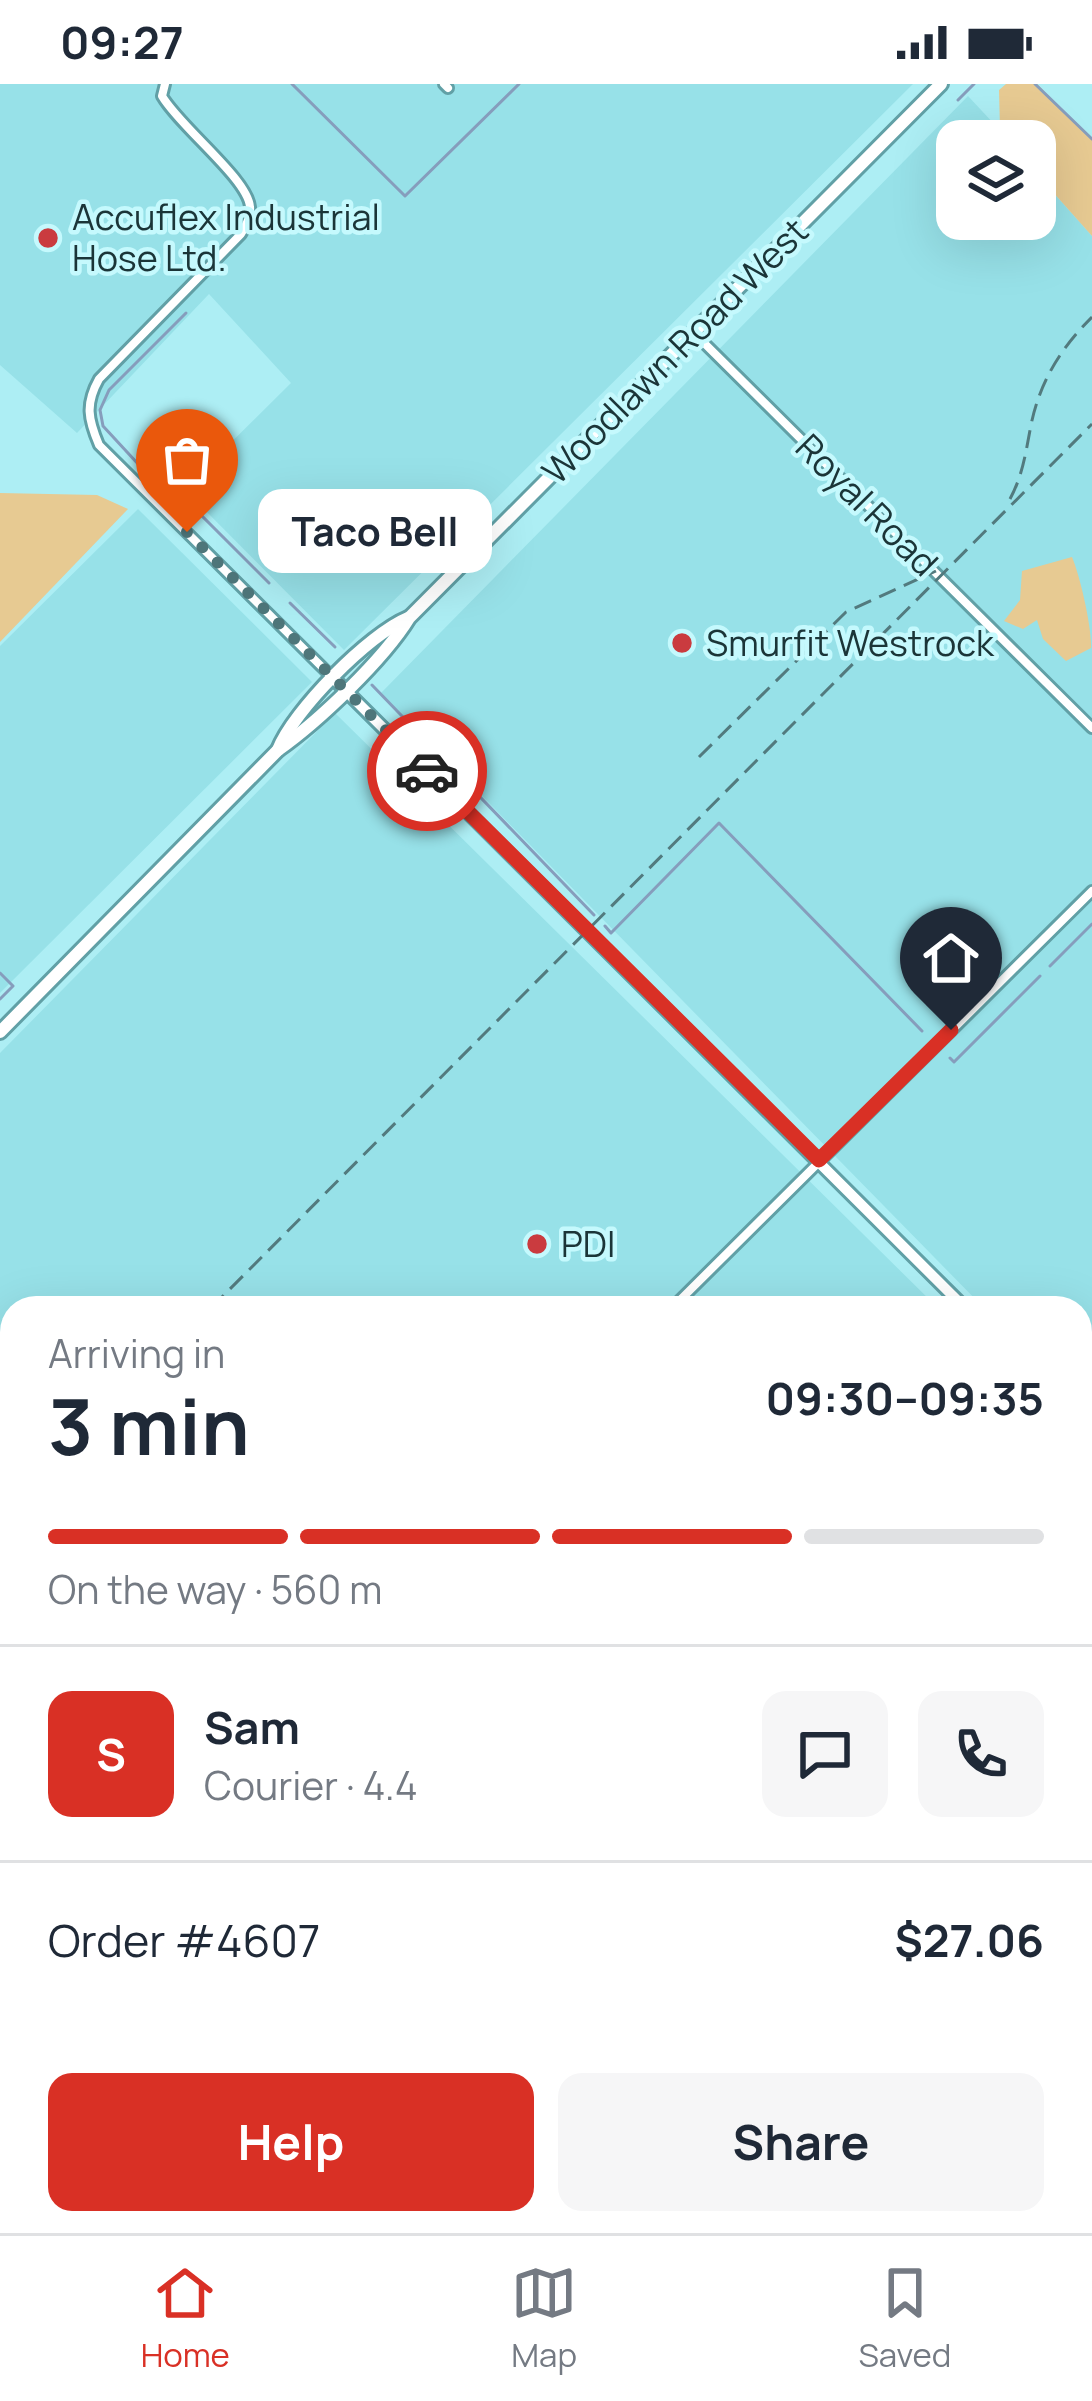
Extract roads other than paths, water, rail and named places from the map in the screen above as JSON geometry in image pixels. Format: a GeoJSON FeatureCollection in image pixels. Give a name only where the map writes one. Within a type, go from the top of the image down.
{"type":"FeatureCollection","features":[{"type":"Feature","properties":{"kind":"main road","name":"Woodlawn Road West"},"geometry":{"type":"LineString","coordinates":[[0,1032],[278,750],[397,638],[409,618],[941,84]]}},
{"type":"Feature","properties":{"kind":"main road","name":"Woodlawn Road West"},"geometry":{"type":"LineString","coordinates":[[278,750],[287,726],[385,628],[409,618]]}},
{"type":"Feature","properties":{"kind":"street"},"geometry":{"type":"LineString","coordinates":[[165,84],[162,96],[175,118],[240,183],[250,208],[248,222],[242,234],[99,379],[88,399],[89,422],[99,445],[953,1296]]}},
{"type":"Feature","properties":{"kind":"street","name":"Royal Road"},"geometry":{"type":"LineString","coordinates":[[693,332],[1092,728]]}},
{"type":"Feature","properties":{"kind":"street"},"geometry":{"type":"LineString","coordinates":[[684,1296],[1092,890]]}},
{"type":"Feature","properties":{"kind":"waterway"},"geometry":{"type":"LineString","coordinates":[[292,84],[405,196],[519,84]]}},
{"type":"Feature","properties":{"kind":"waterway"},"geometry":{"type":"LineString","coordinates":[[958,100],[974,84]]}},
{"type":"Feature","properties":{"kind":"waterway"},"geometry":{"type":"LineString","coordinates":[[1035,84],[1092,139]]}},
{"type":"Feature","properties":{"kind":"waterway"},"geometry":{"type":"LineString","coordinates":[[139,465],[103,426],[100,410],[109,390],[186,313]]}},
{"type":"Feature","properties":{"kind":"waterway"},"geometry":{"type":"LineString","coordinates":[[159,480],[178,492],[269,583]]}},
{"type":"Feature","properties":{"kind":"waterway"},"geometry":{"type":"LineString","coordinates":[[290,603],[335,647]]}},
{"type":"Feature","properties":{"kind":"waterway"},"geometry":{"type":"LineString","coordinates":[[372,685],[594,915]]}},
{"type":"Feature","properties":{"kind":"waterway"},"geometry":{"type":"LineString","coordinates":[[605,926],[611,933],[719,823],[922,1031]]}},
{"type":"Feature","properties":{"kind":"waterway"},"geometry":{"type":"LineString","coordinates":[[1050,966],[1092,924]]}},
{"type":"Feature","properties":{"kind":"waterway"},"geometry":{"type":"LineString","coordinates":[[0,973],[13,986],[0,999]]}},
{"type":"Feature","properties":{"kind":"waterway"},"geometry":{"type":"LineString","coordinates":[[950,1058],[954,1062],[1040,976]]}},
{"type":"Feature","properties":{"kind":"railway"},"geometry":{"type":"LineString","coordinates":[[1010,499],[1046,380],[1061,353],[1092,317]]}},
{"type":"Feature","properties":{"kind":"railway"},"geometry":{"type":"LineString","coordinates":[[223,1296],[1092,424]]}},
{"type":"Feature","properties":{"kind":"railway"},"geometry":{"type":"LineString","coordinates":[[699,757],[846,612],[936,571]]}},
{"type":"Feature","properties":{"kind":"place","name":"Accuflex Industrial Hose Ltd."},"geometry":{"type":"Point","coordinates":[48,238]}},
{"type":"Feature","properties":{"kind":"place","name":"Taco Bell"},"geometry":{"type":"Point","coordinates":[187,532]}},
{"type":"Feature","properties":{"kind":"place","name":"Smurfit Westrock"},"geometry":{"type":"Point","coordinates":[682,643]}},
{"type":"Feature","properties":{"kind":"place","name":"PDI"},"geometry":{"type":"Point","coordinates":[537,1244]}}]}
